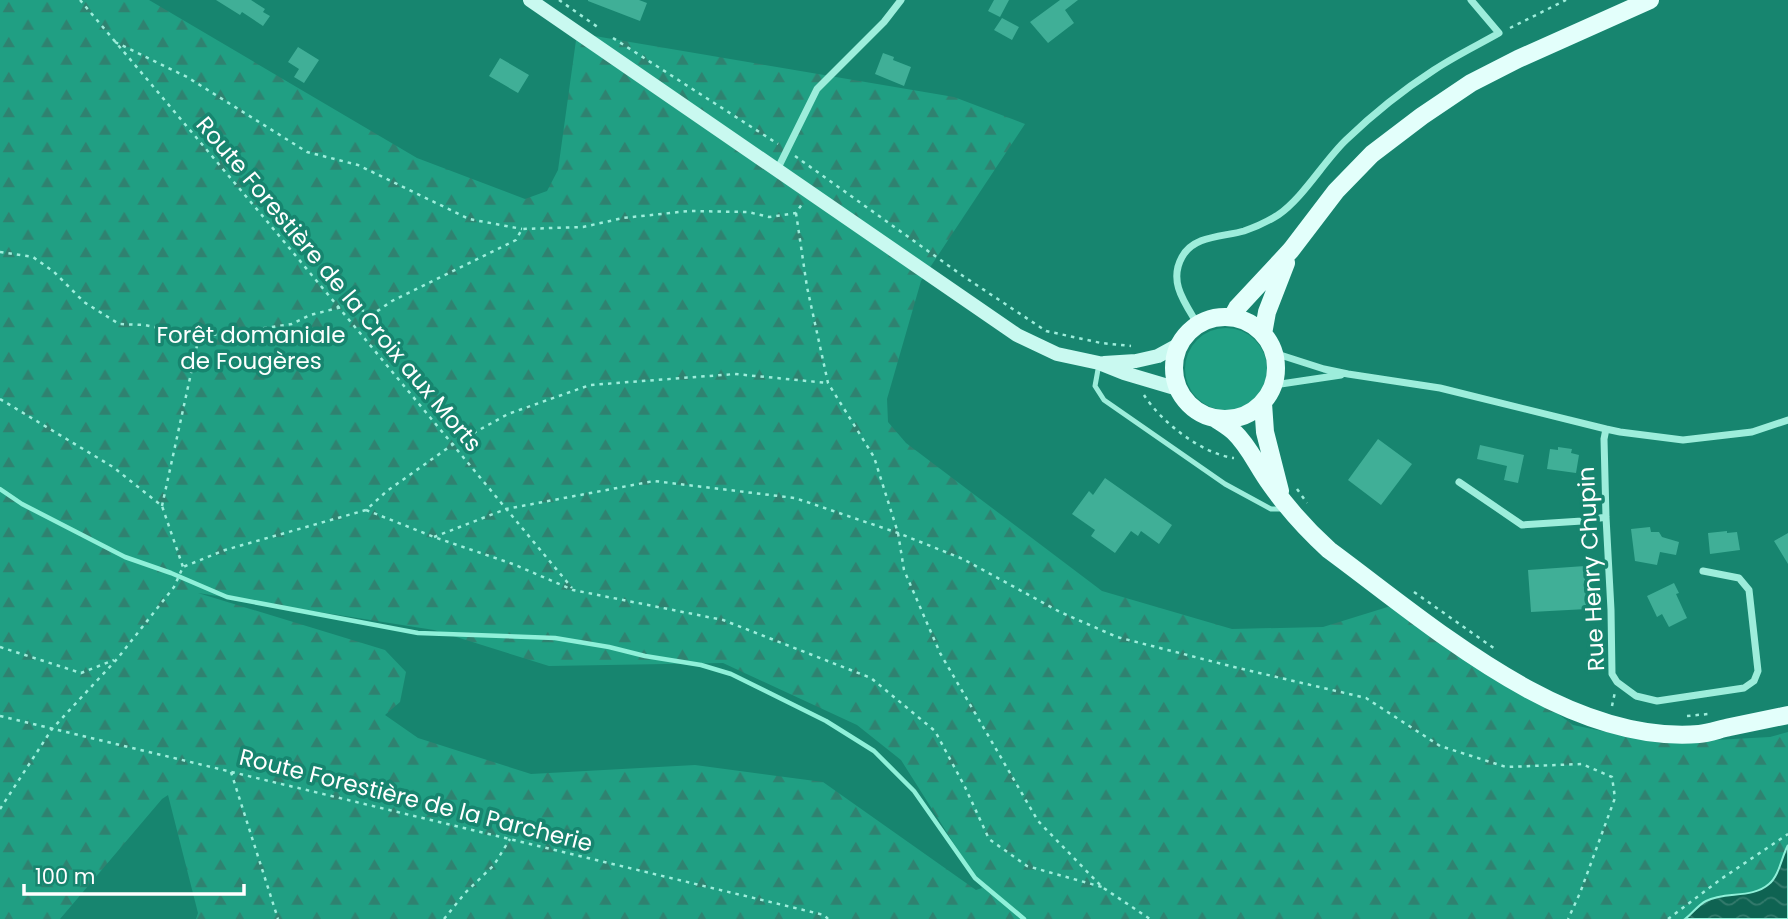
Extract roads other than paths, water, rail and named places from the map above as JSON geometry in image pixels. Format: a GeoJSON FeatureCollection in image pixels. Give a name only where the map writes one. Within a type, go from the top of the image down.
{"type":"FeatureCollection","features":[{"type":"Feature","properties":{"kind":"main road"},"geometry":{"type":"LineString","coordinates":[[530,0],[1017,335],[1057,354],[1099,363],[1178,389]]}},
{"type":"Feature","properties":{"kind":"main road"},"geometry":{"type":"LineString","coordinates":[[1232,317],[1237,308],[1291,250],[1336,191],[1372,154],[1422,116],[1471,83],[1518,59],[1650,0]]}},
{"type":"Feature","properties":{"kind":"main road"},"geometry":{"type":"LineString","coordinates":[[1264,334],[1267,312],[1291,250]]}},
{"type":"Feature","properties":{"kind":"main road"},"geometry":{"type":"LineString","coordinates":[[1216,419],[1237,419],[1255,411],[1270,395],[1274,385],[1277,363],[1270,343],[1264,334],[1246,321],[1232,317],[1214,318],[1198,325],[1186,335],[1180,344],[1174,365],[1178,389],[1198,412],[1233,430],[1244,442],[1285,503],[1308,531],[1340,558],[1468,652],[1546,700],[1611,724],[1651,733],[1700,734],[1788,715]]}},
{"type":"Feature","properties":{"kind":"main road"},"geometry":{"type":"LineString","coordinates":[[1099,363],[1142,360],[1158,356],[1180,344]]}},
{"type":"Feature","properties":{"kind":"main road"},"geometry":{"type":"LineString","coordinates":[[1263,403],[1265,432],[1285,503]]}},
{"type":"Feature","properties":{"kind":"street"},"geometry":{"type":"LineString","coordinates":[[777,171],[817,89],[884,22],[901,0]]}},
{"type":"Feature","properties":{"kind":"street"},"geometry":{"type":"LineString","coordinates":[[1198,325],[1176,286],[1182,256],[1199,241],[1264,224],[1281,212],[1345,141],[1385,106],[1434,70],[1499,33],[1471,0]]}},
{"type":"Feature","properties":{"kind":"street"},"geometry":{"type":"LineString","coordinates":[[1274,353],[1308,365],[1440,388],[1620,432],[1683,440],[1752,432],[1788,420]]}},
{"type":"Feature","properties":{"kind":"street"},"geometry":{"type":"LineString","coordinates":[[1274,385],[1348,374]]}},
{"type":"Feature","properties":{"kind":"street","name":"Rue Henry Chupin"},"geometry":{"type":"LineString","coordinates":[[1606,429],[1604,439],[1612,674],[1617,682],[1636,696],[1657,701],[1744,688],[1754,681],[1758,671],[1748,590],[1739,578],[1703,571]]}},
{"type":"Feature","properties":{"kind":"street"},"geometry":{"type":"LineString","coordinates":[[1459,482],[1522,525],[1606,517]]}},
{"type":"Feature","properties":{"kind":"lane"},"geometry":{"type":"LineString","coordinates":[[1099,363],[1096,386],[1104,400],[1225,484],[1272,509],[1285,503]]}},
{"type":"Feature","properties":{"kind":"water"},"geometry":{"type":"Polygon","coordinates":[[[1788,845],[1788,919],[1685,919],[1700,905],[1713,898],[1755,892],[1769,884],[1778,871],[1788,845]]]}},
{"type":"Feature","properties":{"kind":"waterway"},"geometry":{"type":"LineString","coordinates":[[0,489],[22,504],[125,557],[227,597],[418,633],[555,638],[701,665],[731,674],[826,721],[874,751],[914,791],[975,878],[1024,919]]}},
{"type":"Feature","properties":{"kind":"park label","name":"Forêt domaniale de Fougères"},"geometry":{"type":"Point","coordinates":[251,348]}}]}
